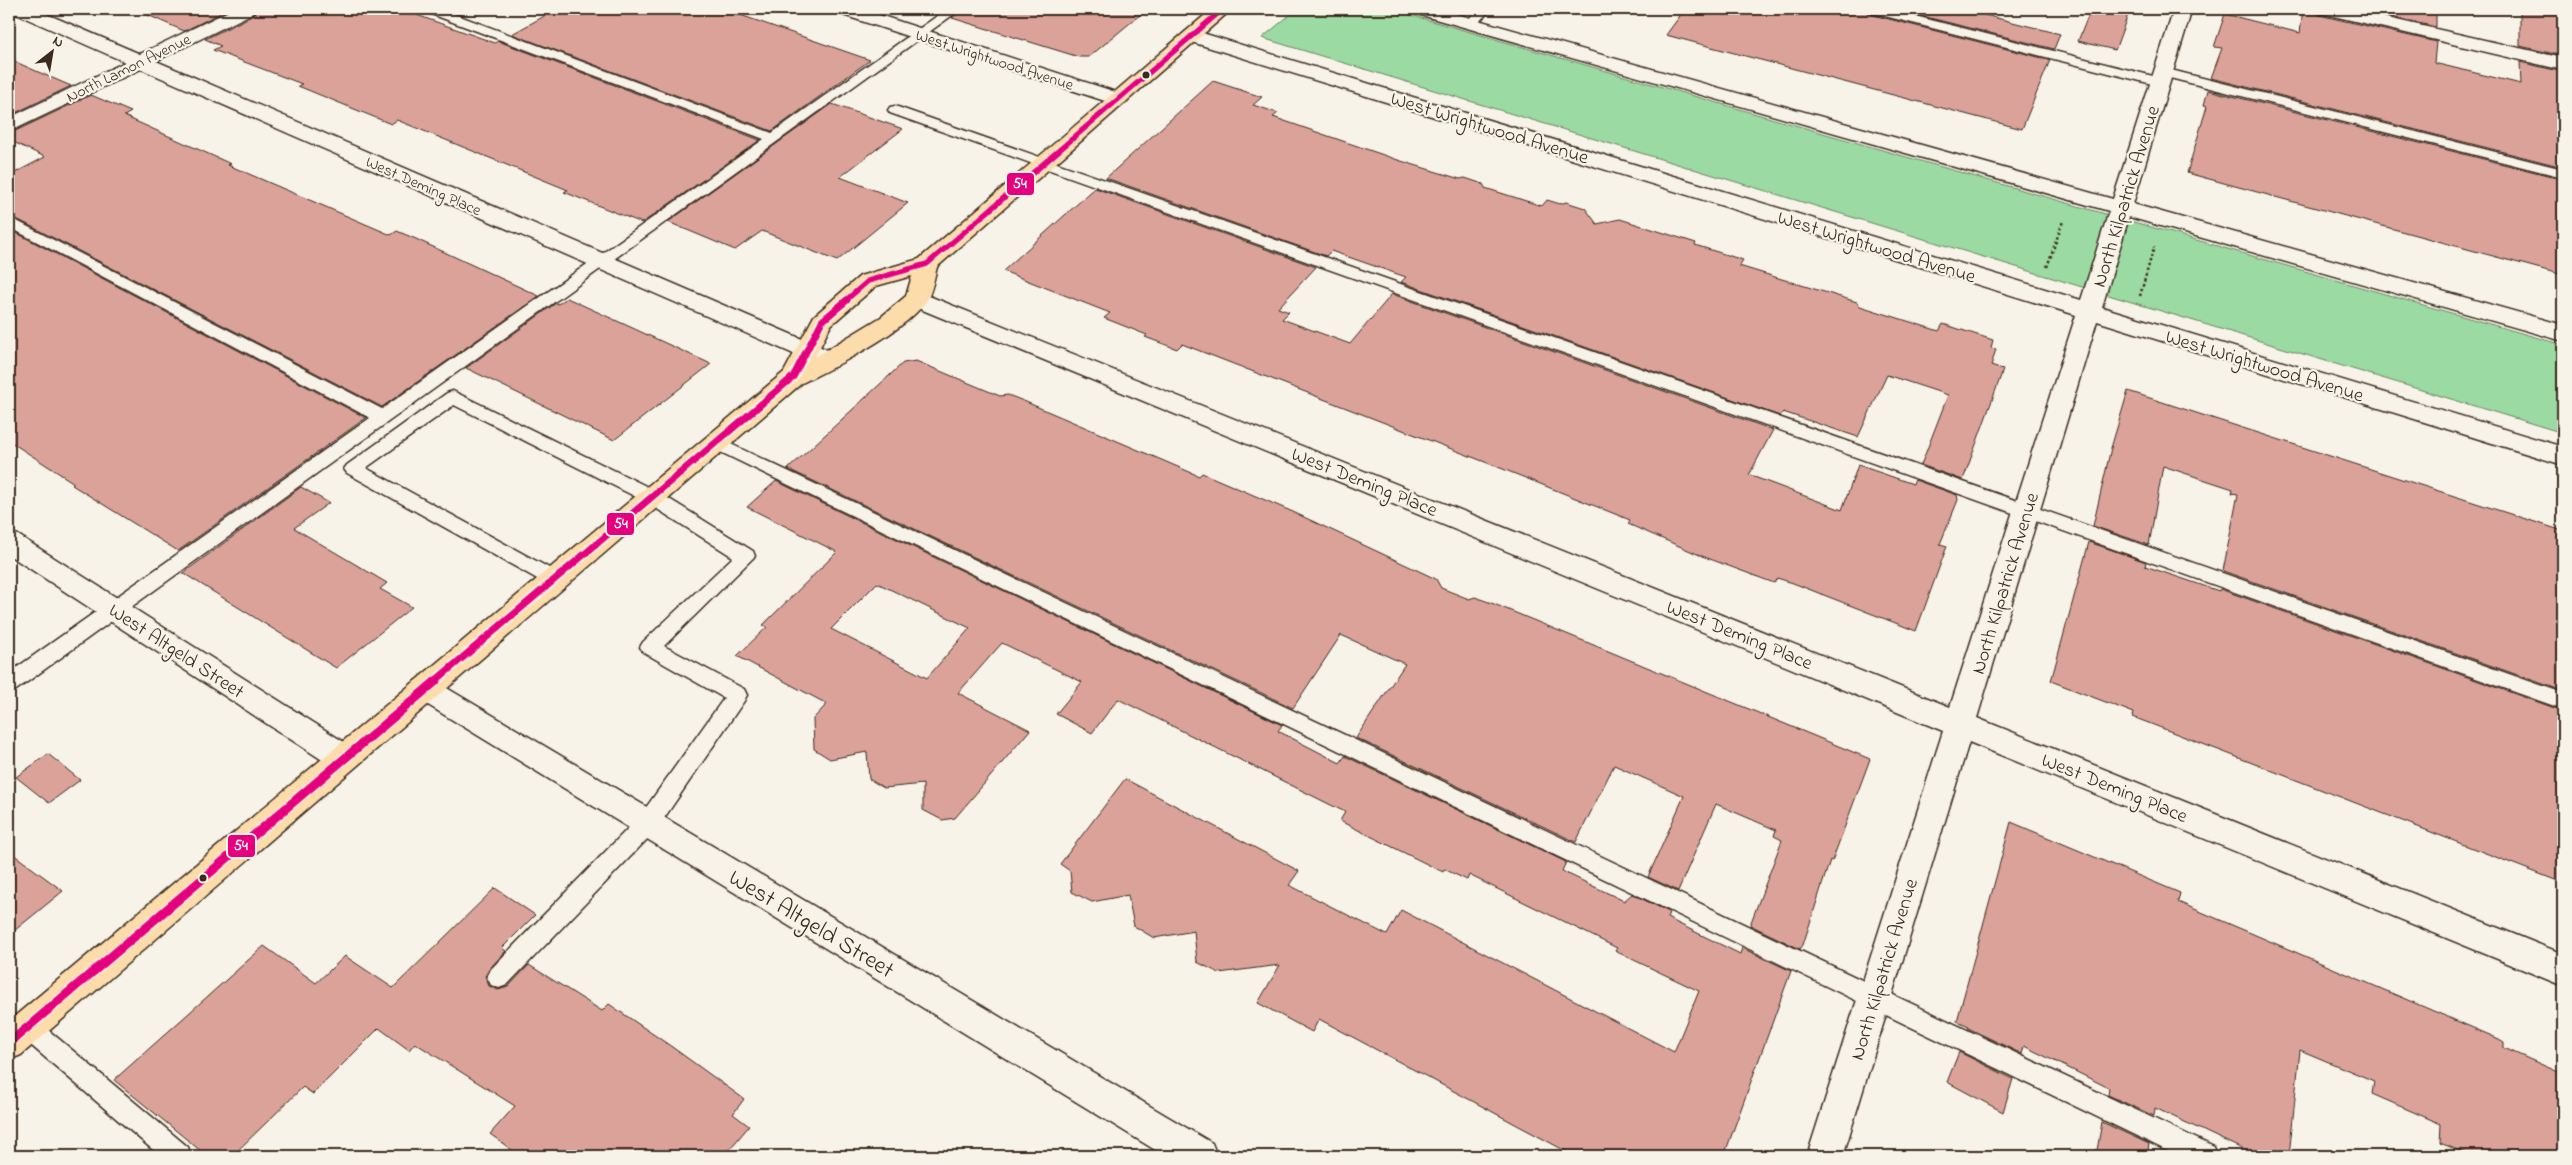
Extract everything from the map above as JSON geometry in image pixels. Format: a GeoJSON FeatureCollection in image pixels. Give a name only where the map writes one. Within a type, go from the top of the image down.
{"type":"FeatureCollection","features":[{"type":"Feature","properties":{"kind":"main road"},"geometry":{"type":"LineString","coordinates":[[793,377],[822,321],[868,281],[927,264],[1223,9]]}},
{"type":"Feature","properties":{"kind":"main road"},"geometry":{"type":"LineString","coordinates":[[18,1035],[793,377],[829,360],[889,322],[916,298],[927,264]]}},
{"type":"Feature","properties":{"kind":"street","name":"West Deming Place"},"geometry":{"type":"LineString","coordinates":[[20,9],[829,360]]}},
{"type":"Feature","properties":{"kind":"street","name":"North Lamon Avenue"},"geometry":{"type":"LineString","coordinates":[[9,126],[247,9]]}},
{"type":"Feature","properties":{"kind":"street","name":"West Wrightwood Avenue"},"geometry":{"type":"LineString","coordinates":[[843,9],[1118,100]]}},
{"type":"Feature","properties":{"kind":"street"},"geometry":{"type":"LineString","coordinates":[[1420,9],[1478,16],[2121,208],[2563,333]]}},
{"type":"Feature","properties":{"kind":"street","name":"North Kilpatrick Avenue"},"geometry":{"type":"LineString","coordinates":[[1825,1156],[2183,9]]}},
{"type":"Feature","properties":{"kind":"street"},"geometry":{"type":"LineString","coordinates":[[2325,9],[2563,64]]}},
{"type":"Feature","properties":{"kind":"street","name":"West Wrightwood Avenue"},"geometry":{"type":"LineString","coordinates":[[1192,36],[2563,456]]}},
{"type":"Feature","properties":{"kind":"street","name":"West Deming Place"},"geometry":{"type":"LineString","coordinates":[[916,298],[2563,970]]}},
{"type":"Feature","properties":{"kind":"street","name":"West Altgeld Street"},"geometry":{"type":"LineString","coordinates":[[9,542],[344,758]]}},
{"type":"Feature","properties":{"kind":"street","name":"West Altgeld Street"},"geometry":{"type":"LineString","coordinates":[[425,689],[1199,1156]]}},
{"type":"Feature","properties":{"kind":"lane"},"geometry":{"type":"LineString","coordinates":[[430,9],[774,138]]}},
{"type":"Feature","properties":{"kind":"lane"},"geometry":{"type":"LineString","coordinates":[[9,684],[954,9]]}},
{"type":"Feature","properties":{"kind":"lane"},"geometry":{"type":"LineString","coordinates":[[1873,9],[2563,173]]}},
{"type":"Feature","properties":{"kind":"lane"},"geometry":{"type":"LineString","coordinates":[[894,110],[2563,701]]}},
{"type":"Feature","properties":{"kind":"lane"},"geometry":{"type":"LineString","coordinates":[[9,221],[383,417]]}},
{"type":"Feature","properties":{"kind":"lane"},"geometry":{"type":"LineString","coordinates":[[500,977],[648,824],[737,695],[650,647],[746,556],[652,497],[453,397],[352,469],[555,580]]}},
{"type":"Feature","properties":{"kind":"lane"},"geometry":{"type":"LineString","coordinates":[[716,443],[2205,1156]]}},
{"type":"Feature","properties":{"kind":"lane"},"geometry":{"type":"LineString","coordinates":[[18,1035],[179,1156]]}},
{"type":"Feature","properties":{"kind":"path"},"geometry":{"type":"LineString","coordinates":[[2045,272],[2066,212]]}},
{"type":"Feature","properties":{"kind":"path"},"geometry":{"type":"LineString","coordinates":[[2139,301],[2156,238]]}},
{"type":"Feature","properties":{"kind":"green space"},"geometry":{"type":"Polygon","coordinates":[[[1297,9],[1390,9],[2563,345],[2563,433],[1262,38],[1297,9]]]}},
{"type":"Feature","properties":{"kind":"building"},"geometry":{"type":"Polygon","coordinates":[[[134,9],[229,9],[184,31],[134,9]]]}},
{"type":"Feature","properties":{"kind":"building"},"geometry":{"type":"Polygon","coordinates":[[[258,9],[400,9],[495,43],[498,41],[760,140],[642,223],[564,192],[568,190],[397,120],[391,124],[298,86],[302,84],[213,50],[221,46],[205,39],[254,15],[258,9]]]}},
{"type":"Feature","properties":{"kind":"building"},"geometry":{"type":"Polygon","coordinates":[[[557,9],[723,9],[870,60],[772,131],[512,34],[557,9]]]}},
{"type":"Feature","properties":{"kind":"building"},"geometry":{"type":"Polygon","coordinates":[[[963,9],[1147,9],[1089,57],[1079,57],[952,18],[963,9]]]}},
{"type":"Feature","properties":{"kind":"building"},"geometry":{"type":"Polygon","coordinates":[[[1685,9],[1865,9],[1869,14],[2050,60],[2022,129],[1666,35],[1685,9]]]}},
{"type":"Feature","properties":{"kind":"building"},"geometry":{"type":"Polygon","coordinates":[[[1894,9],[1961,9],[2060,34],[2054,49],[1894,9]]]}},
{"type":"Feature","properties":{"kind":"building"},"geometry":{"type":"Polygon","coordinates":[[[2091,9],[2130,9],[2115,50],[2078,41],[2091,9]]]}},
{"type":"Feature","properties":{"kind":"building"},"geometry":{"type":"Polygon","coordinates":[[[2303,9],[2314,9],[2319,15],[2436,42],[2434,63],[2521,84],[2520,62],[2563,72],[2563,167],[2211,78],[2222,48],[2214,47],[2225,14],[2300,33],[2303,9]]]}},
{"type":"Feature","properties":{"kind":"building"},"geometry":{"type":"Polygon","coordinates":[[[2355,9],[2436,9],[2436,27],[2355,9]]]}},
{"type":"Feature","properties":{"kind":"building"},"geometry":{"type":"Polygon","coordinates":[[[2520,9],[2563,9],[2563,56],[2520,46],[2520,9]]]}},
{"type":"Feature","properties":{"kind":"building"},"geometry":{"type":"Polygon","coordinates":[[[9,59],[36,71],[71,86],[9,116],[9,59]]]}},
{"type":"Feature","properties":{"kind":"building"},"geometry":{"type":"Polygon","coordinates":[[[1213,81],[1262,97],[1253,105],[1278,113],[1273,117],[1398,160],[1460,179],[1465,178],[1483,184],[1485,188],[1542,206],[1547,200],[1560,204],[1566,202],[1585,208],[1597,224],[1620,219],[1743,260],[1739,266],[1857,302],[1860,306],[1939,331],[1943,324],[1993,340],[1991,348],[1996,349],[1991,366],[2003,370],[1963,480],[1921,465],[1948,395],[1887,375],[1858,437],[1783,412],[1780,416],[1401,282],[1406,277],[1331,251],[1326,256],[1106,178],[1213,81]]]}},
{"type":"Feature","properties":{"kind":"building"},"geometry":{"type":"Polygon","coordinates":[[[2208,90],[2563,179],[2563,275],[2187,173],[2207,106],[2204,105],[2208,90]]]}},
{"type":"Feature","properties":{"kind":"building"},"geometry":{"type":"Polygon","coordinates":[[[91,95],[131,112],[124,116],[231,164],[228,165],[391,235],[397,231],[416,239],[539,296],[382,407],[9,215],[9,176],[45,157],[9,140],[9,134],[91,95]]]}},
{"type":"Feature","properties":{"kind":"building"},"geometry":{"type":"Polygon","coordinates":[[[832,104],[903,129],[840,177],[908,203],[837,261],[762,231],[735,250],[668,222],[832,104]]]}},
{"type":"Feature","properties":{"kind":"building"},"geometry":{"type":"Polygon","coordinates":[[[1095,188],[1316,267],[1278,308],[1289,312],[1282,319],[1350,344],[1392,294],[1773,430],[1749,475],[1842,510],[1858,465],[1913,484],[1915,480],[1957,495],[1958,500],[1940,544],[1947,546],[1916,631],[1793,583],[1777,578],[1774,583],[1702,556],[1628,524],[1630,520],[1182,344],[1177,349],[1145,337],[1147,335],[1104,318],[1110,313],[1003,271],[1095,188]]]}},
{"type":"Feature","properties":{"kind":"building"},"geometry":{"type":"Polygon","coordinates":[[[9,229],[366,418],[178,551],[72,485],[74,483],[9,441],[9,229]]]}},
{"type":"Feature","properties":{"kind":"building"},"geometry":{"type":"Polygon","coordinates":[[[567,298],[711,364],[614,440],[466,368],[556,303],[558,304],[567,298]]]}},
{"type":"Feature","properties":{"kind":"building"},"geometry":{"type":"Polygon","coordinates":[[[916,361],[1000,396],[1008,395],[1026,402],[1199,476],[1202,473],[1293,512],[1436,579],[1441,588],[1469,599],[1475,597],[1494,604],[1870,759],[1832,861],[1830,860],[1803,945],[1800,949],[1750,925],[1782,840],[1774,836],[1776,830],[1716,804],[1678,891],[1648,877],[1684,796],[1614,765],[1576,842],[1356,738],[1405,664],[1341,635],[1293,708],[788,469],[903,363],[916,361]]]}},
{"type":"Feature","properties":{"kind":"building"},"geometry":{"type":"Polygon","coordinates":[[[2128,391],[2563,531],[2563,691],[2223,571],[2238,494],[2232,493],[2233,489],[2163,466],[2149,545],[2093,526],[2111,448],[2128,391]]]}},
{"type":"Feature","properties":{"kind":"building"},"geometry":{"type":"Polygon","coordinates":[[[776,481],[1282,725],[1278,731],[1340,763],[1345,756],[1566,862],[1562,871],[1624,901],[1632,894],[1669,912],[1667,918],[1740,954],[1742,948],[1791,971],[1724,1156],[1575,1156],[1319,1019],[1312,1032],[1258,1003],[1280,965],[1219,973],[1197,962],[1194,931],[1154,938],[1134,926],[1128,895],[1092,902],[1072,892],[1070,871],[1060,864],[1125,779],[1299,871],[1289,885],[1387,935],[1401,910],[1674,1052],[1699,991],[1615,951],[1617,948],[1469,875],[1467,880],[1444,869],[1443,872],[1340,821],[1345,812],[1118,699],[1092,733],[1056,714],[1082,682],[1002,643],[958,693],[1030,730],[955,818],[942,820],[923,810],[923,784],[884,788],[869,779],[867,752],[830,759],[814,749],[813,719],[827,704],[737,656],[767,627],[763,625],[837,552],[747,507],[776,481]],[[877,583],[831,629],[927,678],[970,628],[877,583]]]}},
{"type":"Feature","properties":{"kind":"building"},"geometry":{"type":"Polygon","coordinates":[[[301,487],[329,503],[294,528],[387,583],[380,589],[412,607],[336,668],[183,573],[301,487]]]}},
{"type":"Feature","properties":{"kind":"building"},"geometry":{"type":"Polygon","coordinates":[[[2089,542],[2146,562],[2145,566],[2219,591],[2220,589],[2563,711],[2563,883],[2133,717],[2134,713],[2051,681],[2089,542]]]}},
{"type":"Feature","properties":{"kind":"building"},"geometry":{"type":"Polygon","coordinates":[[[48,754],[80,780],[49,803],[16,777],[48,754]]]}},
{"type":"Feature","properties":{"kind":"building"},"geometry":{"type":"Polygon","coordinates":[[[2011,822],[2180,893],[2178,902],[2499,1039],[2504,1042],[2504,1048],[2563,1074],[2563,1156],[2473,1156],[2440,1143],[2441,1124],[2372,1094],[2374,1081],[2300,1050],[2289,1156],[2257,1156],[2155,1108],[2154,1116],[2108,1095],[2109,1088],[2024,1046],[2022,1054],[1968,1028],[1969,1026],[1957,1021],[2011,822]]]}},
{"type":"Feature","properties":{"kind":"building"},"geometry":{"type":"Polygon","coordinates":[[[9,851],[63,891],[9,935],[9,851]]]}},
{"type":"Feature","properties":{"kind":"building"},"geometry":{"type":"Polygon","coordinates":[[[495,888],[535,915],[502,948],[506,951],[485,976],[489,986],[498,990],[508,987],[529,965],[602,1011],[609,1004],[744,1099],[733,1114],[749,1126],[724,1156],[520,1156],[490,1134],[515,1106],[415,1043],[409,1050],[379,1028],[313,1094],[303,1087],[232,1156],[207,1156],[114,1080],[264,946],[316,983],[345,956],[393,988],[495,888]]]}},
{"type":"Feature","properties":{"kind":"building"},"geometry":{"type":"Polygon","coordinates":[[[1959,1052],[2013,1079],[2003,1112],[1947,1082],[1959,1052]]]}},
{"type":"Feature","properties":{"kind":"building"},"geometry":{"type":"Polygon","coordinates":[[[2102,1122],[2149,1144],[2147,1156],[2096,1156],[2102,1122]]]}},
{"type":"Feature","properties":{"kind":"transit line","name":"54"},"geometry":{"type":"LineString","coordinates":[[9,1043],[793,377],[822,321],[868,281],[927,264],[1223,9]]}}]}
